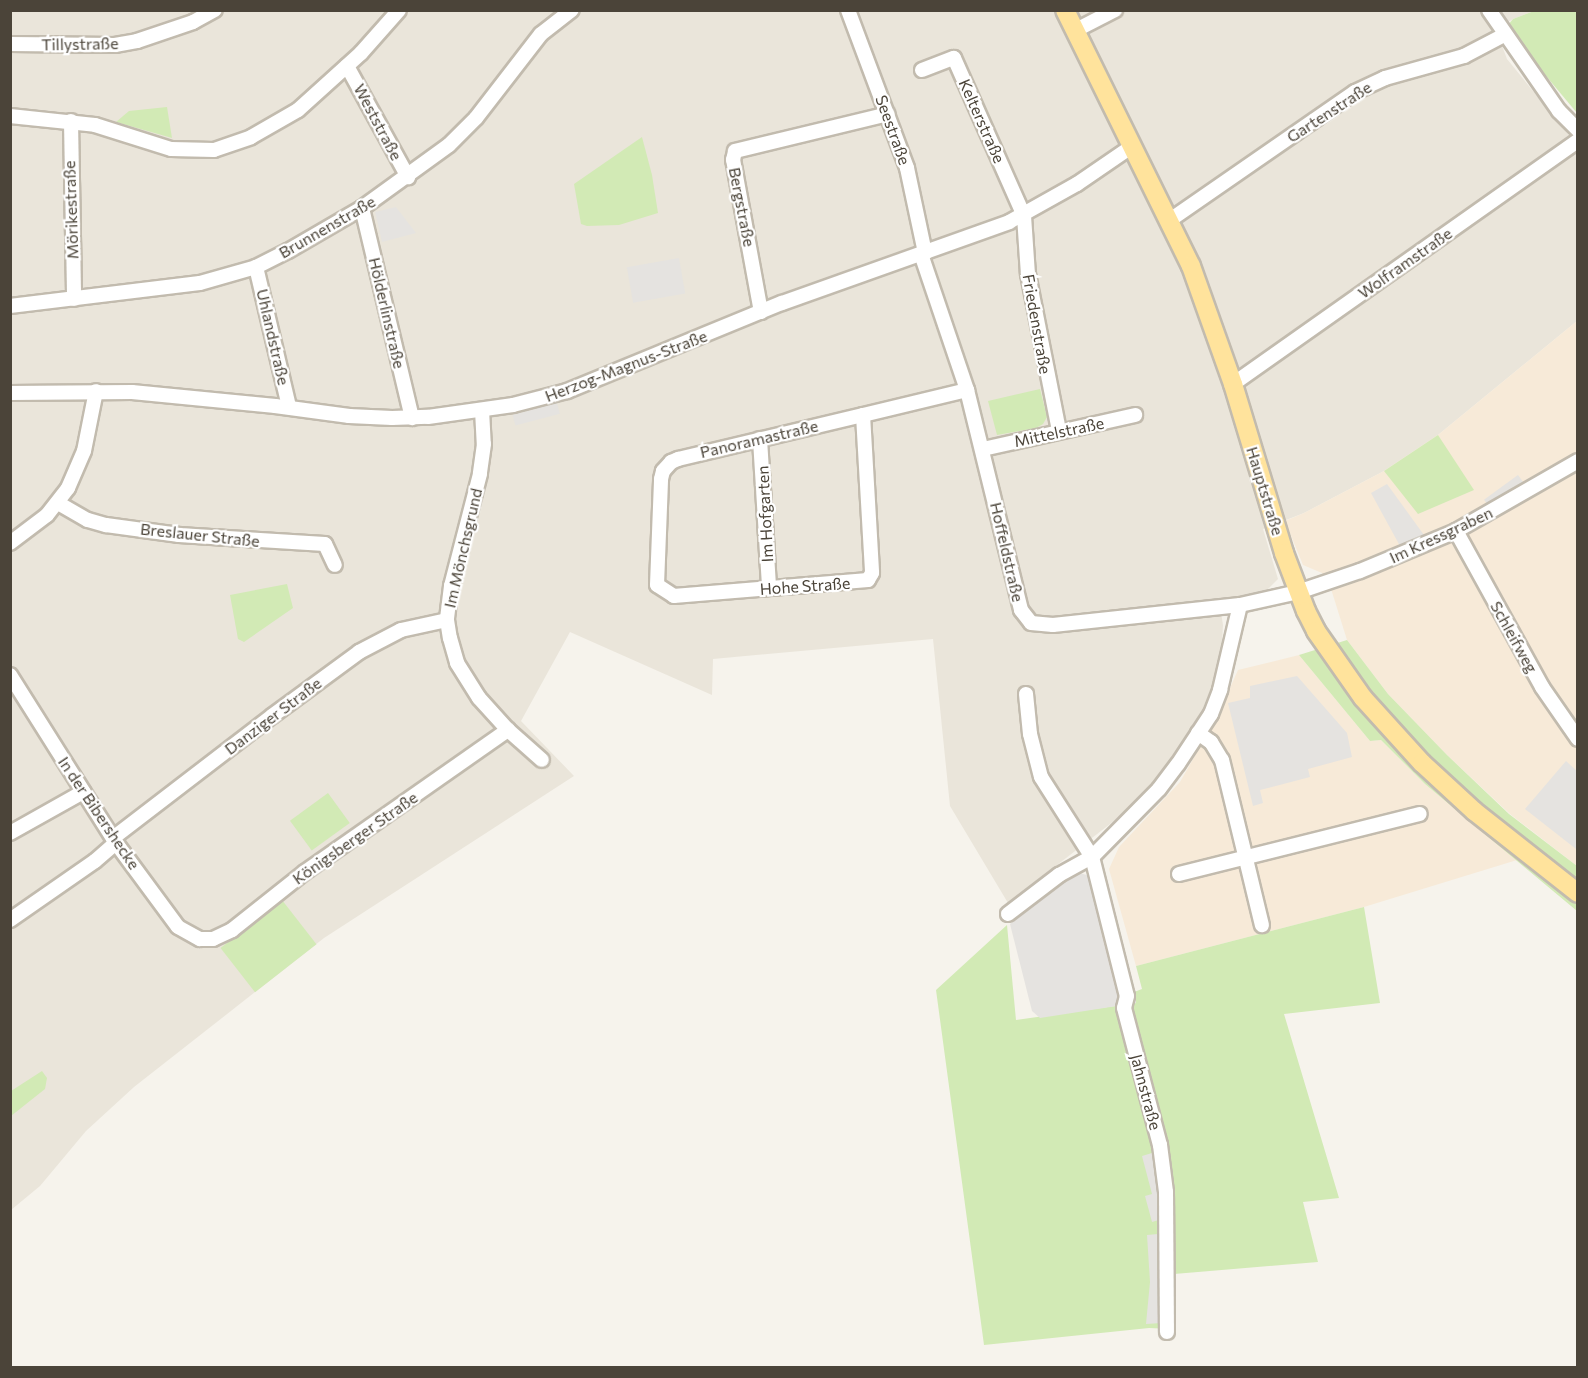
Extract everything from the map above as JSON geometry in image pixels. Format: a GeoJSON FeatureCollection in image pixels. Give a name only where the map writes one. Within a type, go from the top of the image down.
{"type":"FeatureCollection","features":[{"type":"Feature","properties":{"kind":"main road","name":"Hauptstraße"},"geometry":{"type":"LineString","coordinates":[[1065,10],[1191,266],[1233,384],[1298,592],[1316,631],[1363,698],[1422,763],[1474,811],[1578,893]]}},
{"type":"Feature","properties":{"kind":"street","name":"Tillystraße"},"geometry":{"type":"LineString","coordinates":[[10,44],[115,45],[137,41],[193,22],[215,10]]}},
{"type":"Feature","properties":{"kind":"street"},"geometry":{"type":"LineString","coordinates":[[10,116],[95,125],[170,148],[214,150],[251,137],[298,110],[347,66],[399,10]]}},
{"type":"Feature","properties":{"kind":"street","name":"Brunnenstraße"},"geometry":{"type":"LineString","coordinates":[[10,306],[200,283],[256,267],[362,208],[408,177],[449,145],[476,118],[541,34],[572,10]]}},
{"type":"Feature","properties":{"kind":"street","name":"Seestraße"},"geometry":{"type":"LineString","coordinates":[[848,10],[907,168],[923,253]]}},
{"type":"Feature","properties":{"kind":"street"},"geometry":{"type":"LineString","coordinates":[[1076,30],[1115,10]]}},
{"type":"Feature","properties":{"kind":"street"},"geometry":{"type":"LineString","coordinates":[[1489,10],[1504,35],[1560,111],[1578,130]]}},
{"type":"Feature","properties":{"kind":"street","name":"Gartenstraße"},"geometry":{"type":"LineString","coordinates":[[1170,220],[1354,92],[1385,78],[1464,56],[1504,35]]}},
{"type":"Feature","properties":{"kind":"street","name":"Kelterstraße"},"geometry":{"type":"LineString","coordinates":[[922,70],[954,58],[1024,216]]}},
{"type":"Feature","properties":{"kind":"street","name":"Weststraße"},"geometry":{"type":"LineString","coordinates":[[347,66],[408,177]]}},
{"type":"Feature","properties":{"kind":"street","name":"Bergstraße"},"geometry":{"type":"LineString","coordinates":[[761,312],[733,160],[735,151],[888,114]]}},
{"type":"Feature","properties":{"kind":"street","name":"Mörikestraße"},"geometry":{"type":"LineString","coordinates":[[71,121],[74,299]]}},
{"type":"Feature","properties":{"kind":"street","name":"Wolframstraße"},"geometry":{"type":"LineString","coordinates":[[1233,384],[1578,141]]}},
{"type":"Feature","properties":{"kind":"street","name":"Herzog-Magnus-Straße"},"geometry":{"type":"LineString","coordinates":[[10,393],[96,391],[289,407],[349,416],[412,418],[522,403],[567,391],[761,312],[1024,216],[1077,184],[1131,147]]}},
{"type":"Feature","properties":{"kind":"street","name":"Hölderlinstraße"},"geometry":{"type":"LineString","coordinates":[[362,208],[412,418]]}},
{"type":"Feature","properties":{"kind":"street","name":"Friedenstraße"},"geometry":{"type":"LineString","coordinates":[[1024,216],[1028,274],[1059,431]]}},
{"type":"Feature","properties":{"kind":"street","name":"Hoffeldstraße"},"geometry":{"type":"LineString","coordinates":[[923,253],[967,390],[1021,610],[1031,623],[1053,625],[1240,606],[1298,592]]}},
{"type":"Feature","properties":{"kind":"street","name":"Uhlandstraße"},"geometry":{"type":"LineString","coordinates":[[256,267],[289,407]]}},
{"type":"Feature","properties":{"kind":"street","name":"Panoramastraße"},"geometry":{"type":"LineString","coordinates":[[655,581],[661,479],[667,465],[678,459],[967,390]]}},
{"type":"Feature","properties":{"kind":"street"},"geometry":{"type":"LineString","coordinates":[[10,543],[47,515],[58,503],[77,470],[84,451],[96,391]]}},
{"type":"Feature","properties":{"kind":"street","name":"Im Mönchsgrund"},"geometry":{"type":"LineString","coordinates":[[482,410],[484,444],[480,474],[451,586],[447,620],[457,663],[479,698],[508,730],[542,760]]}},
{"type":"Feature","properties":{"kind":"street","name":"Hohe Straße"},"geometry":{"type":"LineString","coordinates":[[655,581],[669,595],[674,596],[863,581],[870,577],[863,415]]}},
{"type":"Feature","properties":{"kind":"street","name":"Mittelstraße"},"geometry":{"type":"LineString","coordinates":[[983,449],[1135,415]]}},
{"type":"Feature","properties":{"kind":"street","name":"Im Hofgarten"},"geometry":{"type":"LineString","coordinates":[[760,439],[769,588]]}},
{"type":"Feature","properties":{"kind":"street","name":"Im Kressgraben"},"geometry":{"type":"LineString","coordinates":[[1298,592],[1360,571],[1456,531],[1578,461]]}},
{"type":"Feature","properties":{"kind":"street","name":"Breslauer Straße"},"geometry":{"type":"LineString","coordinates":[[58,503],[88,520],[106,525],[178,535],[325,544],[329,548],[335,565]]}},
{"type":"Feature","properties":{"kind":"street","name":"Schleifweg"},"geometry":{"type":"LineString","coordinates":[[1456,531],[1542,687],[1578,739]]}},
{"type":"Feature","properties":{"kind":"street"},"geometry":{"type":"LineString","coordinates":[[1008,914],[1059,875],[1092,857],[1159,789],[1198,734],[1221,690],[1240,606]]}},
{"type":"Feature","properties":{"kind":"street","name":"Danziger Straße"},"geometry":{"type":"LineString","coordinates":[[10,920],[95,861],[115,840],[272,716],[359,652],[401,630],[447,620]]}},
{"type":"Feature","properties":{"kind":"street","name":"In der Bibershecke"},"geometry":{"type":"LineString","coordinates":[[13,684],[115,840],[178,927],[200,939]]}},
{"type":"Feature","properties":{"kind":"street","name":"Jahnstraße"},"geometry":{"type":"LineString","coordinates":[[1026,694],[1030,734],[1041,777],[1092,857],[1127,996],[1124,1008],[1160,1145],[1168,1224],[1167,1332]]}},
{"type":"Feature","properties":{"kind":"street","name":"Königsberger Straße"},"geometry":{"type":"LineString","coordinates":[[200,939],[213,939],[232,930],[305,872],[508,730]]}},
{"type":"Feature","properties":{"kind":"street"},"geometry":{"type":"LineString","coordinates":[[1198,734],[1211,742],[1222,760],[1262,925]]}},
{"type":"Feature","properties":{"kind":"street"},"geometry":{"type":"LineString","coordinates":[[10,833],[83,792]]}},
{"type":"Feature","properties":{"kind":"street"},"geometry":{"type":"LineString","coordinates":[[1179,874],[1420,814]]}},
{"type":"Feature","properties":{"kind":"shaded area"},"geometry":{"type":"Polygon","coordinates":[[[11,11],[1534,11],[1513,19],[1496,30],[1507,59],[1577,145],[1577,321],[1438,435],[1384,471],[1304,513],[1263,529],[1278,579],[1266,591],[1219,600],[1223,625],[1221,663],[1202,711],[1174,756],[1139,799],[1008,903],[950,806],[933,639],[713,659],[712,695],[570,632],[521,721],[574,776],[324,938],[134,1087],[86,1131],[40,1186],[11,1210],[11,11]]]}},
{"type":"Feature","properties":{"kind":"shaded area"},"geometry":{"type":"Polygon","coordinates":[[[396,207],[416,233],[382,242],[375,212],[396,207]]]}},
{"type":"Feature","properties":{"kind":"shaded area"},"geometry":{"type":"Polygon","coordinates":[[[679,258],[685,293],[633,303],[627,267],[679,258]]]}},
{"type":"Feature","properties":{"kind":"shaded area"},"geometry":{"type":"Polygon","coordinates":[[[1577,321],[1577,866],[1510,814],[1447,755],[1388,694],[1347,640],[1332,592],[1322,573],[1303,565],[1285,521],[1384,471],[1438,435],[1577,321]]]}},
{"type":"Feature","properties":{"kind":"shaded area"},"geometry":{"type":"Polygon","coordinates":[[[557,403],[560,414],[515,426],[513,415],[557,403]]]}},
{"type":"Feature","properties":{"kind":"shaded area"},"geometry":{"type":"Polygon","coordinates":[[[1518,475],[1523,482],[1489,507],[1484,500],[1518,475]]]}},
{"type":"Feature","properties":{"kind":"shaded area"},"geometry":{"type":"Polygon","coordinates":[[[1387,484],[1424,535],[1400,546],[1371,493],[1387,484]]]}},
{"type":"Feature","properties":{"kind":"shaded area"},"geometry":{"type":"Polygon","coordinates":[[[1299,655],[1370,741],[1381,740],[1425,784],[1517,860],[1364,907],[1136,966],[1109,869],[1119,847],[1180,782],[1217,717],[1238,670],[1299,655]]]}},
{"type":"Feature","properties":{"kind":"shaded area"},"geometry":{"type":"Polygon","coordinates":[[[1297,676],[1347,733],[1352,757],[1308,769],[1310,777],[1260,790],[1263,803],[1253,806],[1228,703],[1250,698],[1250,686],[1297,676]]]}},
{"type":"Feature","properties":{"kind":"shaded area"},"geometry":{"type":"Polygon","coordinates":[[[1566,761],[1577,771],[1576,849],[1525,809],[1566,761]]]}},
{"type":"Feature","properties":{"kind":"shaded area"},"geometry":{"type":"Polygon","coordinates":[[[1075,872],[1107,880],[1136,1003],[1040,1018],[1032,1011],[1010,924],[1075,872]]]}},
{"type":"Feature","properties":{"kind":"shaded area"},"geometry":{"type":"Polygon","coordinates":[[[1152,1153],[1164,1199],[1157,1201],[1162,1219],[1152,1222],[1145,1196],[1152,1194],[1142,1156],[1152,1153]]]}},
{"type":"Feature","properties":{"kind":"shaded area"},"geometry":{"type":"Polygon","coordinates":[[[1158,1234],[1162,1290],[1161,1323],[1146,1324],[1150,1282],[1147,1235],[1158,1234]]]}},
{"type":"Feature","properties":{"kind":"green space"},"geometry":{"type":"Polygon","coordinates":[[[1534,11],[1577,11],[1577,113],[1508,25],[1513,19],[1534,11]]]}},
{"type":"Feature","properties":{"kind":"green space"},"geometry":{"type":"Polygon","coordinates":[[[167,107],[172,138],[116,122],[129,111],[167,107]]]}},
{"type":"Feature","properties":{"kind":"green space"},"geometry":{"type":"Polygon","coordinates":[[[642,137],[652,175],[658,213],[619,225],[587,226],[581,224],[574,184],[642,137]]]}},
{"type":"Feature","properties":{"kind":"green space"},"geometry":{"type":"Polygon","coordinates":[[[1040,389],[1047,417],[1043,424],[1036,428],[997,435],[988,401],[1040,389]]]}},
{"type":"Feature","properties":{"kind":"green space"},"geometry":{"type":"Polygon","coordinates":[[[1438,435],[1474,490],[1418,514],[1384,471],[1438,435]]]}},
{"type":"Feature","properties":{"kind":"green space"},"geometry":{"type":"Polygon","coordinates":[[[287,584],[293,608],[244,642],[238,639],[230,595],[287,584]]]}},
{"type":"Feature","properties":{"kind":"green space"},"geometry":{"type":"Polygon","coordinates":[[[1347,640],[1388,694],[1447,755],[1509,814],[1577,866],[1577,911],[1425,784],[1381,740],[1370,741],[1299,655],[1347,640]]]}},
{"type":"Feature","properties":{"kind":"green space"},"geometry":{"type":"Polygon","coordinates":[[[328,793],[350,823],[312,851],[290,821],[328,793]]]}},
{"type":"Feature","properties":{"kind":"green space"},"geometry":{"type":"Polygon","coordinates":[[[282,900],[316,944],[255,992],[221,948],[282,900]]]}},
{"type":"Feature","properties":{"kind":"green space"},"geometry":{"type":"Polygon","coordinates":[[[1364,907],[1380,1003],[1284,1014],[1339,1198],[1303,1202],[1318,1262],[1174,1274],[1171,1329],[1149,1328],[984,1345],[936,990],[1007,925],[1016,1020],[1136,1003],[1134,992],[1142,989],[1136,966],[1364,907]]]}},
{"type":"Feature","properties":{"kind":"green space"},"geometry":{"type":"Polygon","coordinates":[[[42,1071],[47,1078],[45,1089],[11,1116],[11,1091],[42,1071]]]}}]}
